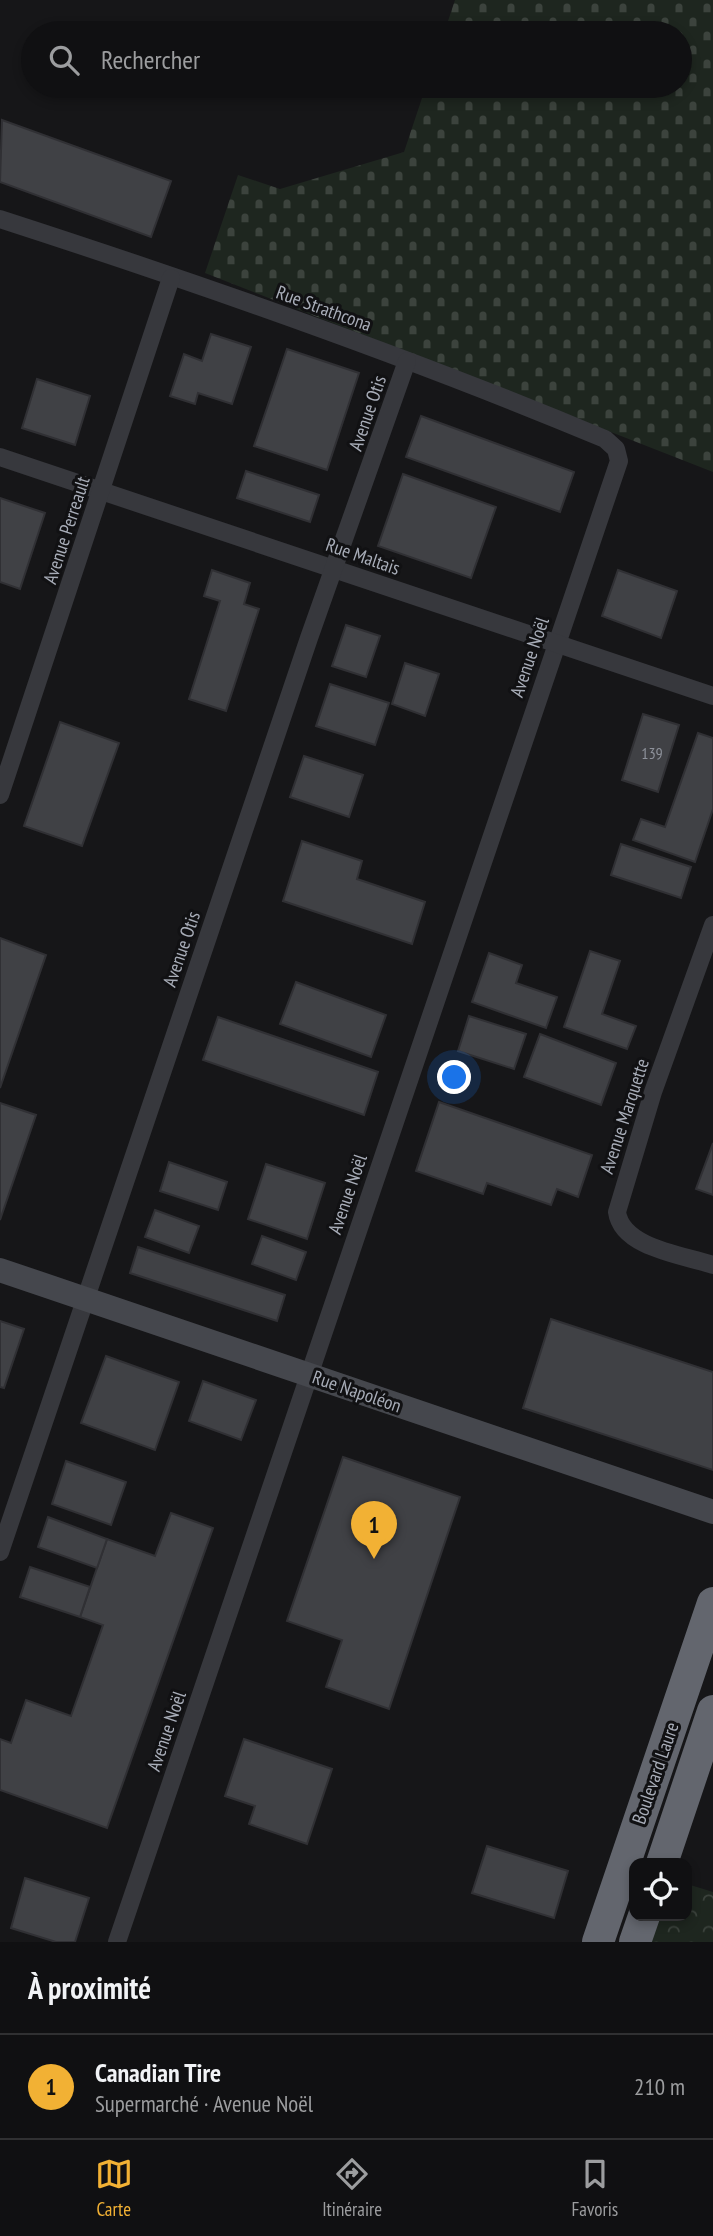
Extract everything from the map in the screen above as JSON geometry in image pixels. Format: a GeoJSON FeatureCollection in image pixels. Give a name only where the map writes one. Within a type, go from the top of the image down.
{"type":"FeatureCollection","features":[{"type":"Feature","properties":{"kind":"highway","name":"Boulevard Laure"},"geometry":{"type":"LineString","coordinates":[[598,1942],[713,1603]]}},
{"type":"Feature","properties":{"kind":"highway","name":"Boulevard Laure"},"geometry":{"type":"LineString","coordinates":[[664,1858],[713,1711]]}},
{"type":"Feature","properties":{"kind":"highway"},"geometry":{"type":"LineString","coordinates":[[635,1942],[642,1921]]}},
{"type":"Feature","properties":{"kind":"street","name":"Rue Strathcona"},"geometry":{"type":"LineString","coordinates":[[0,219],[492,392],[604,439],[615,449],[619,460]]}},
{"type":"Feature","properties":{"kind":"street","name":"Avenue Perreault"},"geometry":{"type":"LineString","coordinates":[[0,795],[7,758],[101,491],[171,278]]}},
{"type":"Feature","properties":{"kind":"street","name":"Avenue Otis"},"geometry":{"type":"LineString","coordinates":[[0,1552],[309,638],[407,361]]}},
{"type":"Feature","properties":{"kind":"street","name":"Rue Maltais"},"geometry":{"type":"LineString","coordinates":[[0,457],[713,696]]}},
{"type":"Feature","properties":{"kind":"street","name":"Avenue Noël"},"geometry":{"type":"LineString","coordinates":[[117,1942],[619,460]]}},
{"type":"Feature","properties":{"kind":"street","name":"Avenue Marquette"},"geometry":{"type":"LineString","coordinates":[[713,925],[653,1092],[617,1212],[619,1224],[631,1236],[713,1265]]}},
{"type":"Feature","properties":{"kind":"street","name":"Rue Napoléon"},"geometry":{"type":"LineString","coordinates":[[0,1270],[713,1511]]}},
{"type":"Feature","properties":{"kind":"green space"},"geometry":{"type":"Polygon","coordinates":[[[455,0],[713,0],[713,472],[205,273],[238,175],[280,189],[404,152],[422,98],[692,98],[692,21],[448,21],[455,0]]]}},
{"type":"Feature","properties":{"kind":"green space"},"geometry":{"type":"Polygon","coordinates":[[[692,1886],[713,1892],[713,1942],[635,1942],[642,1921],[692,1921],[692,1886]]]}},
{"type":"Feature","properties":{"kind":"building"},"geometry":{"type":"Polygon","coordinates":[[[2,120],[171,181],[151,237],[0,182],[2,120]]]}},
{"type":"Feature","properties":{"kind":"building"},"geometry":{"type":"Polygon","coordinates":[[[211,334],[251,347],[232,404],[198,393],[195,404],[170,396],[184,354],[202,361],[211,334]]]}},
{"type":"Feature","properties":{"kind":"building"},"geometry":{"type":"Polygon","coordinates":[[[287,349],[359,373],[327,470],[254,446],[287,349]]]}},
{"type":"Feature","properties":{"kind":"building"},"geometry":{"type":"Polygon","coordinates":[[[37,379],[90,396],[75,445],[22,428],[37,379]]]}},
{"type":"Feature","properties":{"kind":"building"},"geometry":{"type":"Polygon","coordinates":[[[421,416],[574,472],[560,512],[406,457],[421,416]]]}},
{"type":"Feature","properties":{"kind":"building"},"geometry":{"type":"Polygon","coordinates":[[[246,471],[319,495],[310,522],[237,498],[246,471]]]}},
{"type":"Feature","properties":{"kind":"building"},"geometry":{"type":"Polygon","coordinates":[[[403,474],[496,507],[471,578],[378,546],[403,474]]]}},
{"type":"Feature","properties":{"kind":"building"},"geometry":{"type":"Polygon","coordinates":[[[0,498],[45,513],[20,589],[0,582],[0,498]]]}},
{"type":"Feature","properties":{"kind":"building"},"geometry":{"type":"Polygon","coordinates":[[[212,570],[250,583],[244,604],[259,609],[226,711],[189,699],[220,601],[204,596],[212,570]]]}},
{"type":"Feature","properties":{"kind":"building"},"geometry":{"type":"Polygon","coordinates":[[[618,570],[677,591],[661,638],[602,616],[618,570]]]}},
{"type":"Feature","properties":{"kind":"building"},"geometry":{"type":"Polygon","coordinates":[[[346,625],[380,636],[366,677],[332,666],[346,625]]]}},
{"type":"Feature","properties":{"kind":"building"},"geometry":{"type":"Polygon","coordinates":[[[405,663],[439,674],[425,716],[392,704],[405,663]]]}},
{"type":"Feature","properties":{"kind":"building"},"geometry":{"type":"Polygon","coordinates":[[[330,684],[389,703],[375,745],[316,726],[330,684]]]}},
{"type":"Feature","properties":{"kind":"building"},"geometry":{"type":"Polygon","coordinates":[[[643,714],[679,725],[658,792],[622,780],[643,714]]]}},
{"type":"Feature","properties":{"kind":"building"},"geometry":{"type":"Polygon","coordinates":[[[60,722],[119,743],[82,846],[24,826],[60,722]]]}},
{"type":"Feature","properties":{"kind":"building"},"geometry":{"type":"Polygon","coordinates":[[[698,733],[713,738],[713,809],[695,862],[633,840],[641,819],[665,827],[698,733]]]}},
{"type":"Feature","properties":{"kind":"building"},"geometry":{"type":"Polygon","coordinates":[[[304,756],[363,775],[349,817],[290,797],[304,756]]]}},
{"type":"Feature","properties":{"kind":"building"},"geometry":{"type":"Polygon","coordinates":[[[302,841],[362,861],[357,879],[425,902],[412,944],[283,901],[302,841]]]}},
{"type":"Feature","properties":{"kind":"building"},"geometry":{"type":"Polygon","coordinates":[[[621,844],[691,867],[681,898],[611,875],[621,844]]]}},
{"type":"Feature","properties":{"kind":"building"},"geometry":{"type":"Polygon","coordinates":[[[0,938],[46,955],[0,1088],[0,938]]]}},
{"type":"Feature","properties":{"kind":"building"},"geometry":{"type":"Polygon","coordinates":[[[590,951],[620,961],[602,1014],[636,1026],[627,1049],[564,1027],[590,951]]]}},
{"type":"Feature","properties":{"kind":"building"},"geometry":{"type":"Polygon","coordinates":[[[489,953],[522,965],[516,983],[557,997],[546,1028],[472,1002],[489,953]]]}},
{"type":"Feature","properties":{"kind":"building"},"geometry":{"type":"Polygon","coordinates":[[[296,982],[386,1015],[371,1057],[280,1024],[296,982]]]}},
{"type":"Feature","properties":{"kind":"building"},"geometry":{"type":"Polygon","coordinates":[[[469,1016],[526,1034],[514,1069],[458,1051],[469,1016]]]}},
{"type":"Feature","properties":{"kind":"building"},"geometry":{"type":"Polygon","coordinates":[[[218,1017],[378,1072],[364,1115],[203,1060],[218,1017]]]}},
{"type":"Feature","properties":{"kind":"building"},"geometry":{"type":"Polygon","coordinates":[[[540,1034],[616,1063],[601,1105],[524,1077],[540,1034]]]}},
{"type":"Feature","properties":{"kind":"building"},"geometry":{"type":"Polygon","coordinates":[[[439,1102],[592,1155],[578,1197],[557,1189],[551,1205],[487,1183],[483,1194],[416,1171],[439,1102]]]}},
{"type":"Feature","properties":{"kind":"building"},"geometry":{"type":"Polygon","coordinates":[[[0,1103],[36,1115],[0,1220],[0,1103]]]}},
{"type":"Feature","properties":{"kind":"building"},"geometry":{"type":"Polygon","coordinates":[[[713,1143],[713,1195],[696,1189],[713,1143]]]}},
{"type":"Feature","properties":{"kind":"building"},"geometry":{"type":"Polygon","coordinates":[[[169,1162],[227,1182],[218,1210],[160,1191],[169,1162]]]}},
{"type":"Feature","properties":{"kind":"building"},"geometry":{"type":"Polygon","coordinates":[[[266,1164],[325,1183],[307,1239],[248,1219],[266,1164]]]}},
{"type":"Feature","properties":{"kind":"building"},"geometry":{"type":"Polygon","coordinates":[[[155,1210],[199,1226],[189,1253],[145,1237],[155,1210]]]}},
{"type":"Feature","properties":{"kind":"building"},"geometry":{"type":"Polygon","coordinates":[[[262,1236],[306,1252],[296,1280],[252,1264],[262,1236]]]}},
{"type":"Feature","properties":{"kind":"building"},"geometry":{"type":"Polygon","coordinates":[[[138,1247],[285,1295],[277,1321],[130,1273],[138,1247]]]}},
{"type":"Feature","properties":{"kind":"building"},"geometry":{"type":"Polygon","coordinates":[[[551,1319],[713,1372],[713,1470],[523,1408],[551,1319]]]}},
{"type":"Feature","properties":{"kind":"building"},"geometry":{"type":"Polygon","coordinates":[[[0,1321],[24,1329],[4,1388],[0,1387],[0,1321]]]}},
{"type":"Feature","properties":{"kind":"building"},"geometry":{"type":"Polygon","coordinates":[[[106,1356],[179,1382],[155,1450],[81,1423],[106,1356]]]}},
{"type":"Feature","properties":{"kind":"building"},"geometry":{"type":"Polygon","coordinates":[[[203,1381],[256,1400],[241,1440],[189,1421],[203,1381]]]}},
{"type":"Feature","properties":{"kind":"building"},"geometry":{"type":"Polygon","coordinates":[[[343,1457],[460,1497],[389,1709],[326,1687],[342,1640],[287,1621],[343,1457]]]}},
{"type":"Feature","properties":{"kind":"building"},"geometry":{"type":"Polygon","coordinates":[[[66,1461],[126,1482],[111,1525],[52,1504],[66,1461]]]}},
{"type":"Feature","properties":{"kind":"building"},"geometry":{"type":"Polygon","coordinates":[[[171,1513],[213,1528],[107,1828],[0,1790],[0,1739],[11,1743],[26,1700],[71,1716],[103,1625],[80,1617],[107,1539],[155,1556],[171,1513]]]}},
{"type":"Feature","properties":{"kind":"building"},"geometry":{"type":"Polygon","coordinates":[[[48,1517],[107,1539],[97,1568],[38,1547],[48,1517]]]}},
{"type":"Feature","properties":{"kind":"building"},"geometry":{"type":"Polygon","coordinates":[[[30,1567],[90,1587],[80,1617],[20,1597],[30,1567]]]}},
{"type":"Feature","properties":{"kind":"building"},"geometry":{"type":"Polygon","coordinates":[[[244,1739],[332,1769],[307,1844],[249,1824],[255,1806],[225,1796],[244,1739]]]}},
{"type":"Feature","properties":{"kind":"building"},"geometry":{"type":"Polygon","coordinates":[[[487,1846],[568,1871],[554,1918],[472,1893],[487,1846]]]}},
{"type":"Feature","properties":{"kind":"building"},"geometry":{"type":"Polygon","coordinates":[[[25,1878],[89,1898],[75,1942],[56,1942],[11,1928],[25,1878]]]}},
{"type":"Feature","properties":{"kind":"place","name":"Canadian Tire"},"geometry":{"type":"Point","coordinates":[374,1559]}}]}
